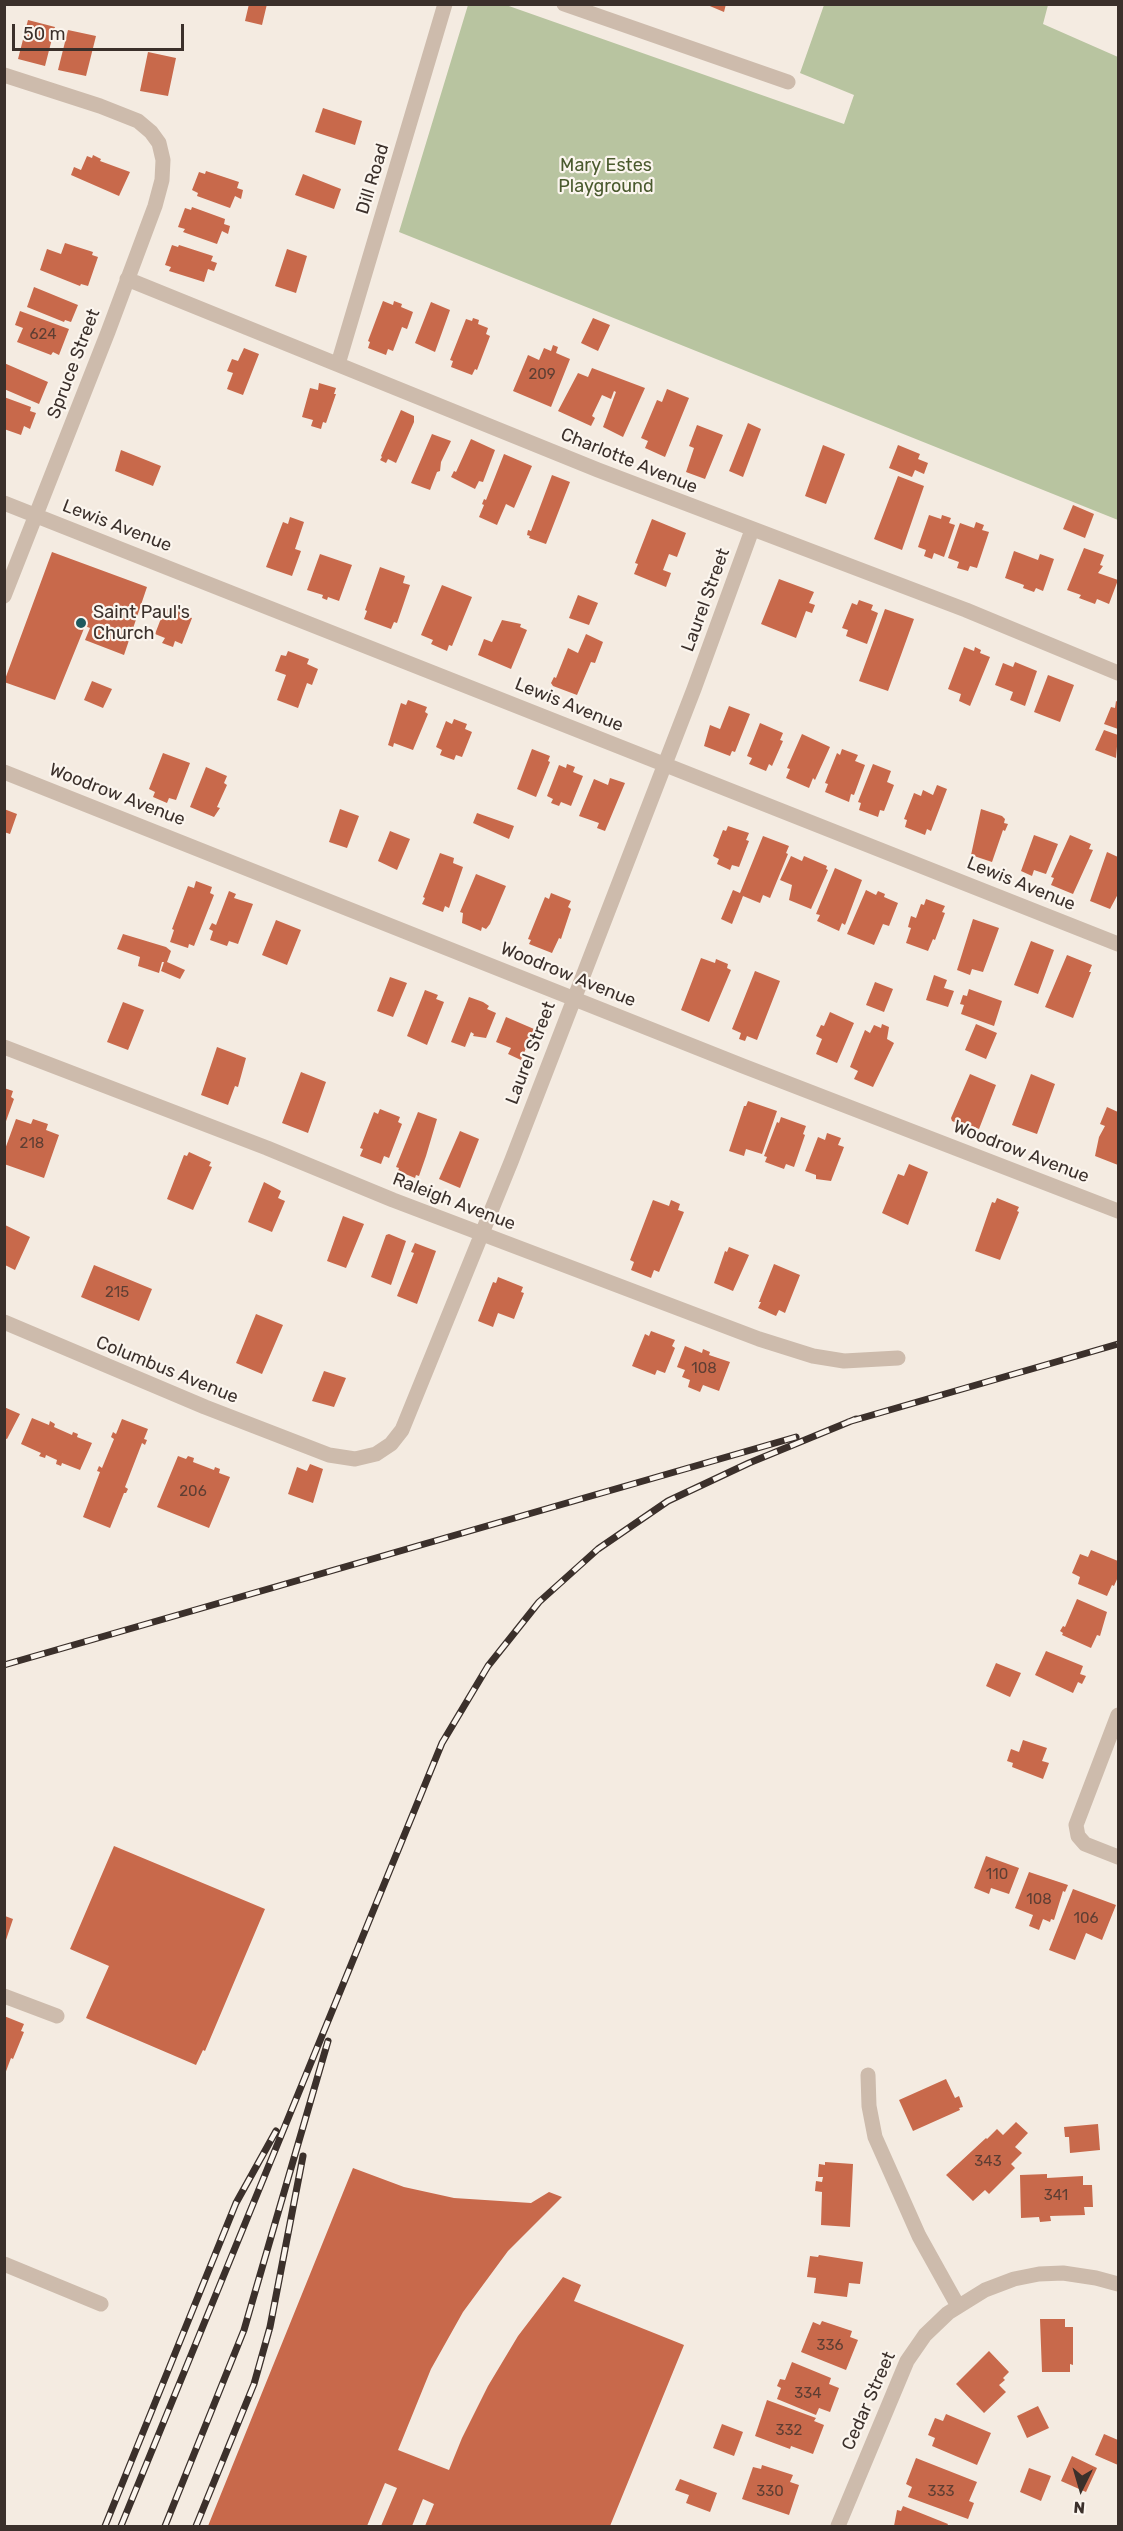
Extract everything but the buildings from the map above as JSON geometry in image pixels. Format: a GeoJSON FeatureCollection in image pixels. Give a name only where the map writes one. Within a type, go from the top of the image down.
{"type":"FeatureCollection","features":[{"type":"Feature","properties":{"kind":"street","name":"Dill Road"},"geometry":{"type":"LineString","coordinates":[[338,364],[445,4]]}},
{"type":"Feature","properties":{"kind":"street"},"geometry":{"type":"LineString","coordinates":[[564,4],[788,82]]}},
{"type":"Feature","properties":{"kind":"street","name":"Spruce Street"},"geometry":{"type":"LineString","coordinates":[[4,75],[100,106],[138,121],[151,132],[159,143],[163,160],[162,180],[127,279],[4,596]]}},
{"type":"Feature","properties":{"kind":"street","name":"Charlotte Avenue"},"geometry":{"type":"LineString","coordinates":[[127,279],[752,530],[966,610],[1119,672]]}},
{"type":"Feature","properties":{"kind":"street","name":"Lewis Avenue"},"geometry":{"type":"LineString","coordinates":[[4,503],[1119,944]]}},
{"type":"Feature","properties":{"kind":"street","name":"Laurel Street"},"geometry":{"type":"LineString","coordinates":[[316,1450],[329,1455],[355,1459],[376,1454],[391,1444],[402,1430],[482,1234],[665,764],[752,530]]}},
{"type":"Feature","properties":{"kind":"street","name":"Woodrow Avenue"},"geometry":{"type":"LineString","coordinates":[[4,772],[573,998],[1119,1211]]}},
{"type":"Feature","properties":{"kind":"street","name":"Raleigh Avenue"},"geometry":{"type":"LineString","coordinates":[[4,1047],[482,1234],[759,1339],[813,1356],[844,1361],[898,1358]]}},
{"type":"Feature","properties":{"kind":"street","name":"Columbus Avenue"},"geometry":{"type":"LineString","coordinates":[[4,1322],[205,1407],[316,1450]]}},
{"type":"Feature","properties":{"kind":"street"},"geometry":{"type":"LineString","coordinates":[[1119,1715],[1076,1825],[1078,1836],[1085,1844],[1119,1857]]}},
{"type":"Feature","properties":{"kind":"street"},"geometry":{"type":"LineString","coordinates":[[4,1996],[57,2016]]}},
{"type":"Feature","properties":{"kind":"street"},"geometry":{"type":"LineString","coordinates":[[868,2075],[869,2106],[875,2137],[919,2236],[958,2306]]}},
{"type":"Feature","properties":{"kind":"street"},"geometry":{"type":"LineString","coordinates":[[4,2265],[101,2304]]}},
{"type":"Feature","properties":{"kind":"street","name":"Cedar Street"},"geometry":{"type":"LineString","coordinates":[[838,2526],[907,2361],[925,2335],[958,2306],[986,2290],[1014,2279],[1038,2274],[1063,2273],[1119,2284]]}},
{"type":"Feature","properties":{"kind":"green space","name":"Mary Estes Playground"},"geometry":{"type":"Polygon","coordinates":[[[468,5],[506,5],[844,124],[854,95],[800,73],[824,5],[1048,5],[1043,24],[1118,57],[1118,520],[399,232],[468,5]]]}},
{"type":"Feature","properties":{"kind":"railway"},"geometry":{"type":"LineString","coordinates":[[848,1422],[1118,1344]]}},
{"type":"Feature","properties":{"kind":"railway"},"geometry":{"type":"LineString","coordinates":[[121,2526],[442,1743],[488,1666],[539,1602],[598,1549],[668,1501],[749,1463],[856,1419]]}},
{"type":"Feature","properties":{"kind":"railway"},"geometry":{"type":"LineString","coordinates":[[4,1665],[796,1437]]}},
{"type":"Feature","properties":{"kind":"railway"},"geometry":{"type":"LineString","coordinates":[[165,2526],[244,2330],[328,2041]]}},
{"type":"Feature","properties":{"kind":"railway"},"geometry":{"type":"LineString","coordinates":[[105,2526],[236,2203],[276,2131]]}},
{"type":"Feature","properties":{"kind":"railway"},"geometry":{"type":"LineString","coordinates":[[196,2526],[254,2384],[270,2327],[303,2156]]}},
{"type":"Feature","properties":{"kind":"place","name":"Saint Paul's Church"},"geometry":{"type":"Point","coordinates":[81,623]}}]}
